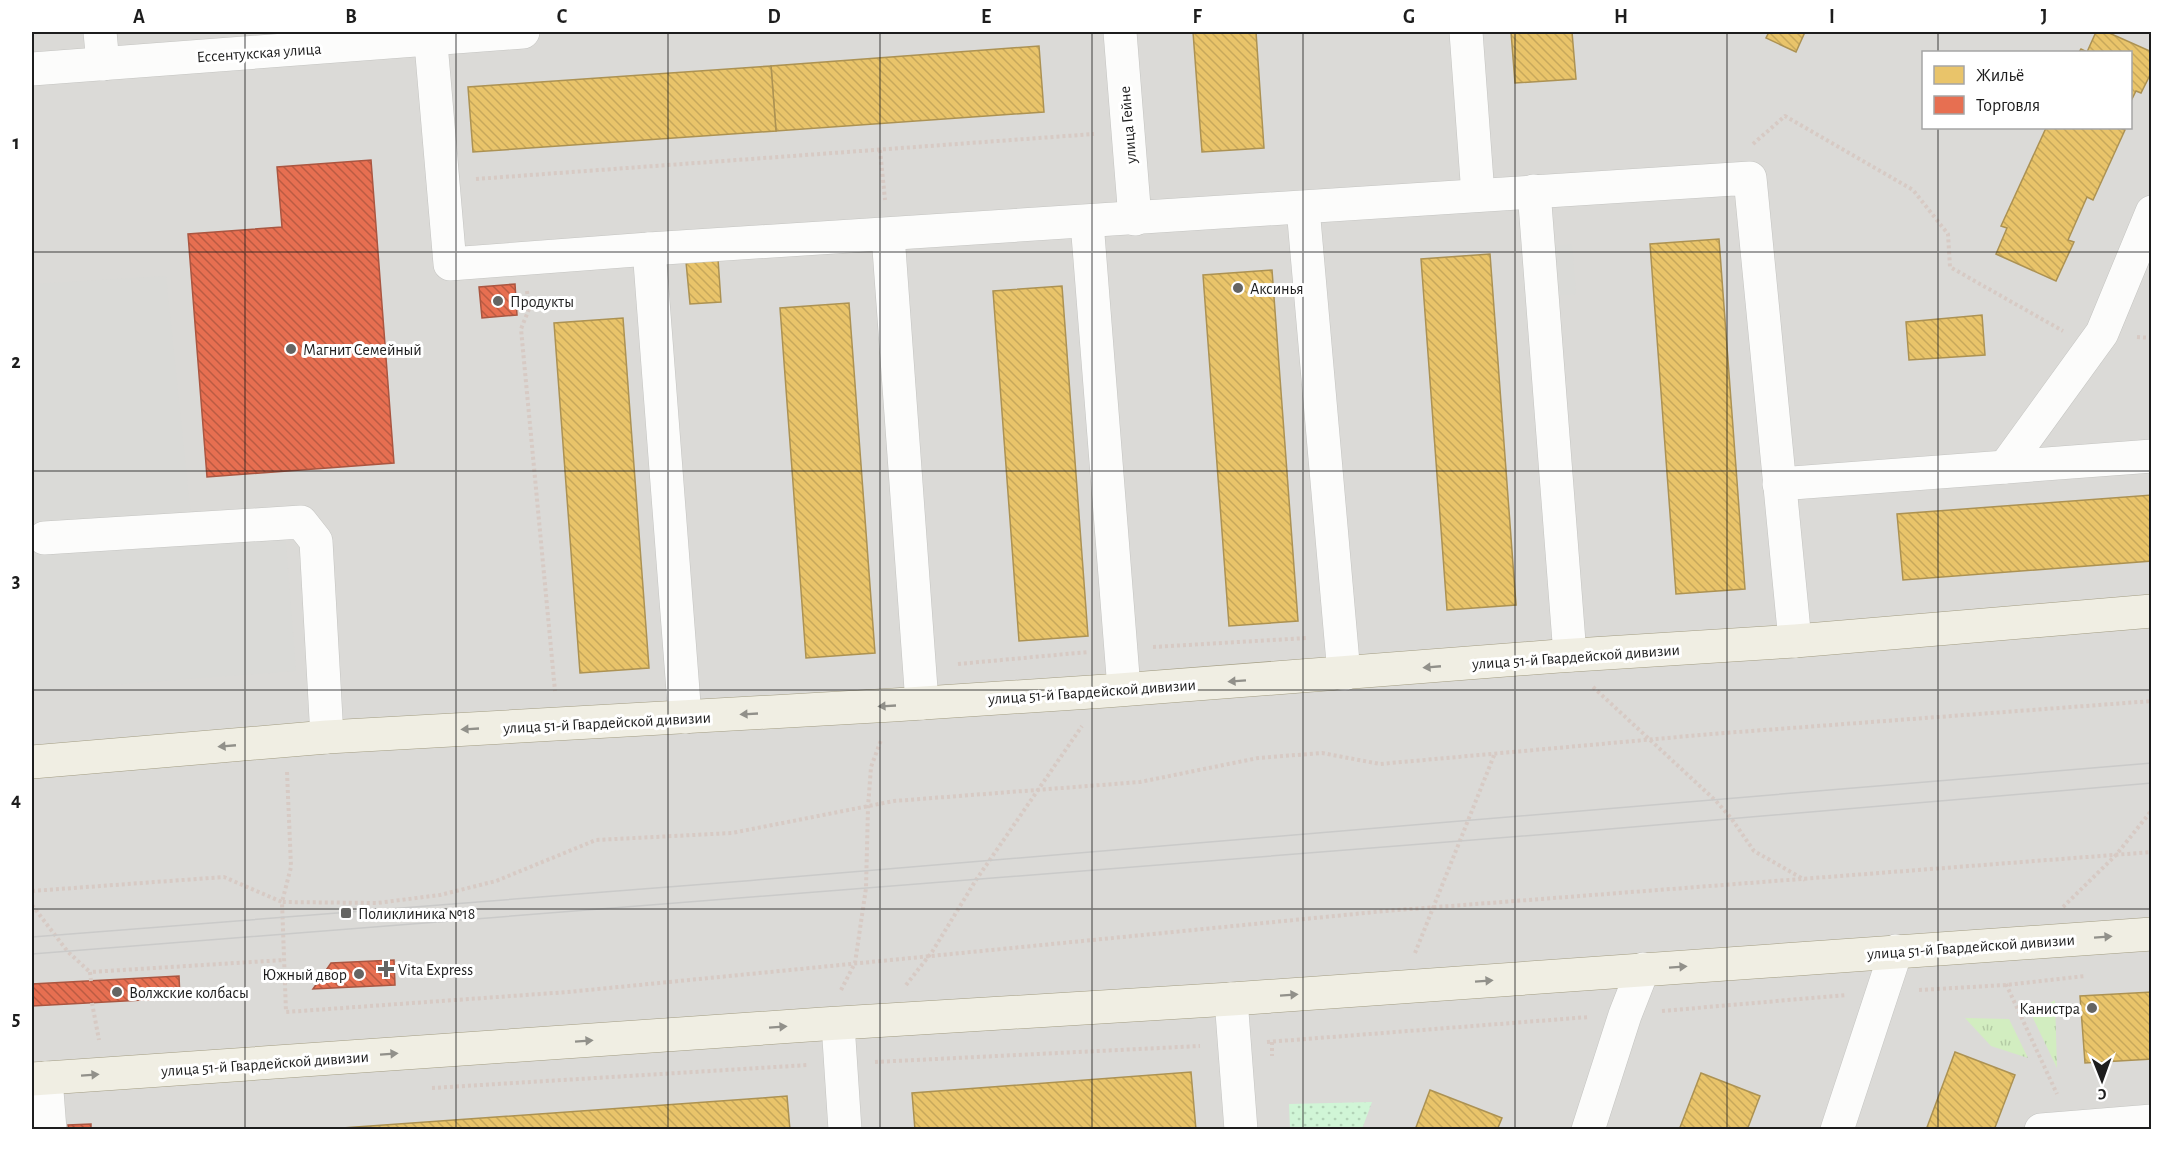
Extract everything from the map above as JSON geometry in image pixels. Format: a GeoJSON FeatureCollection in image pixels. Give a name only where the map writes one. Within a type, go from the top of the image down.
{"type":"FeatureCollection","features":[{"type":"Feature","properties":{"kind":"main road","name":"улица 51-й Гвардейской дивизии"},"geometry":{"type":"LineString","coordinates":[[32,762],[327,737],[908,704],[1344,674],[1565,656],[1795,641],[2151,611]]}},
{"type":"Feature","properties":{"kind":"main road","name":"улица 51-й Гвардейской дивизии"},"geometry":{"type":"LineString","coordinates":[[39,1079],[830,1024],[1231,999],[2151,934]]}},
{"type":"Feature","properties":{"kind":"street"},"geometry":{"type":"LineString","coordinates":[[100,32],[103,64]]}},
{"type":"Feature","properties":{"kind":"street","name":"Ессентукская улица"},"geometry":{"type":"LineString","coordinates":[[32,69],[430,35],[523,32]]}},
{"type":"Feature","properties":{"kind":"street","name":"улица Гейне"},"geometry":{"type":"LineString","coordinates":[[1120,32],[1135,219]]}},
{"type":"Feature","properties":{"kind":"street"},"geometry":{"type":"LineString","coordinates":[[1466,32],[1478,195]]}},
{"type":"Feature","properties":{"kind":"street"},"geometry":{"type":"LineString","coordinates":[[430,35],[450,264],[649,249],[1750,178],[1795,641]]}},
{"type":"Feature","properties":{"kind":"street"},"geometry":{"type":"LineString","coordinates":[[1534,191],[1565,656]]}},
{"type":"Feature","properties":{"kind":"street"},"geometry":{"type":"LineString","coordinates":[[1303,208],[1344,674]]}},
{"type":"Feature","properties":{"kind":"street"},"geometry":{"type":"LineString","coordinates":[[2005,467],[2102,333],[2151,212]]}},
{"type":"Feature","properties":{"kind":"street"},"geometry":{"type":"LineString","coordinates":[[1087,222],[1115,690]]}},
{"type":"Feature","properties":{"kind":"street"},"geometry":{"type":"LineString","coordinates":[[888,235],[908,704]]}},
{"type":"Feature","properties":{"kind":"street"},"geometry":{"type":"LineString","coordinates":[[649,249],[685,717]]}},
{"type":"Feature","properties":{"kind":"street"},"geometry":{"type":"LineString","coordinates":[[1779,484],[2151,456]]}},
{"type":"Feature","properties":{"kind":"street"},"geometry":{"type":"LineString","coordinates":[[44,537],[301,522],[316,541],[327,737]]}},
{"type":"Feature","properties":{"kind":"street"},"geometry":{"type":"LineString","coordinates":[[1837,1130],[1896,951]]}},
{"type":"Feature","properties":{"kind":"street"},"geometry":{"type":"LineString","coordinates":[[1588,1130],[1624,1015],[1643,969]]}},
{"type":"Feature","properties":{"kind":"street"},"geometry":{"type":"LineString","coordinates":[[1231,999],[1241,1130]]}},
{"type":"Feature","properties":{"kind":"street"},"geometry":{"type":"LineString","coordinates":[[830,1024],[840,1064],[846,1130]]}},
{"type":"Feature","properties":{"kind":"street"},"geometry":{"type":"LineString","coordinates":[[39,1079],[50,1130]]}},
{"type":"Feature","properties":{"kind":"street"},"geometry":{"type":"LineString","coordinates":[[2041,1130],[2151,1121]]}},
{"type":"Feature","properties":{"kind":"path"},"geometry":{"type":"LineString","coordinates":[[1752,145],[1785,116],[1913,190],[1948,234],[1950,267],[2074,338],[2102,333],[2151,338]]}},
{"type":"Feature","properties":{"kind":"path"},"geometry":{"type":"LineString","coordinates":[[476,179],[1128,132]]}},
{"type":"Feature","properties":{"kind":"path"},"geometry":{"type":"LineString","coordinates":[[880,150],[888,235]]}},
{"type":"Feature","properties":{"kind":"path"},"geometry":{"type":"LineString","coordinates":[[524,258],[529,309],[521,329],[555,692]]}},
{"type":"Feature","properties":{"kind":"path"},"geometry":{"type":"LineString","coordinates":[[1565,656],[1649,740],[1716,801],[1754,851],[1806,880]]}},
{"type":"Feature","properties":{"kind":"path"},"geometry":{"type":"LineString","coordinates":[[877,1021],[929,956],[976,880],[1037,790],[1115,690]]}},
{"type":"Feature","properties":{"kind":"path"},"geometry":{"type":"LineString","coordinates":[[32,891],[224,877],[282,902],[377,903],[440,895],[496,881],[596,840],[732,833],[894,801],[1140,782],[1268,757],[1322,753],[1380,764],[1649,740],[2151,701]]}},
{"type":"Feature","properties":{"kind":"path"},"geometry":{"type":"LineString","coordinates":[[798,1065],[830,1024],[855,963],[866,888],[871,767],[908,704]]}},
{"type":"Feature","properties":{"kind":"path"},"geometry":{"type":"LineString","coordinates":[[286,741],[291,867],[282,902],[286,1012],[568,992],[1435,907],[2151,852]]}},
{"type":"Feature","properties":{"kind":"path"},"geometry":{"type":"LineString","coordinates":[[1393,1032],[1401,987],[1495,753]]}},
{"type":"Feature","properties":{"kind":"path"},"geometry":{"type":"LineString","coordinates":[[2058,1097],[2006,985],[2025,942],[2116,855],[2151,810]]}},
{"type":"Feature","properties":{"kind":"path"},"geometry":{"type":"LineString","coordinates":[[32,905],[68,952],[90,972],[91,981]]}},
{"type":"Feature","properties":{"kind":"path"},"geometry":{"type":"LineString","coordinates":[[90,972],[284,960]]}},
{"type":"Feature","properties":{"kind":"path"},"geometry":{"type":"LineString","coordinates":[[428,1088],[798,1065],[1234,1045],[1624,1015],[1881,992],[2006,985],[2096,974]]}},
{"type":"Feature","properties":{"kind":"path"},"geometry":{"type":"LineString","coordinates":[[908,1130],[915,1129]]}},
{"type":"Feature","properties":{"kind":"shaded area"},"geometry":{"type":"Polygon","coordinates":[[[32,32],[2151,32],[2151,1129],[32,1129],[32,32]]]}},
{"type":"Feature","properties":{"kind":"shaded area"},"geometry":{"type":"Polygon","coordinates":[[[1572,244],[1576,294],[1553,296],[1549,246],[1572,244]]]}},
{"type":"Feature","properties":{"kind":"shaded area"},"geometry":{"type":"Polygon","coordinates":[[[166,276],[191,516],[32,525],[32,284],[166,276]]]}},
{"type":"Feature","properties":{"kind":"shaded area"},"geometry":{"type":"Polygon","coordinates":[[[285,530],[296,671],[32,691],[32,550],[285,530]]]}},
{"type":"Feature","properties":{"kind":"green space"},"geometry":{"type":"Polygon","coordinates":[[[2055,1000],[2057,1068],[2031,1014],[2055,1000]]]}},
{"type":"Feature","properties":{"kind":"green space"},"geometry":{"type":"Polygon","coordinates":[[[1965,1018],[2009,1019],[2028,1058],[1991,1046],[1965,1018]]]}},
{"type":"Feature","properties":{"kind":"green space"},"geometry":{"type":"Polygon","coordinates":[[[1372,1102],[1362,1129],[1290,1129],[1289,1104],[1372,1102]]]}},
{"type":"Feature","properties":{"kind":"building: Жильё"},"geometry":{"type":"Polygon","coordinates":[[[1193,32],[1256,32],[1264,148],[1202,152],[1193,32]]]}},
{"type":"Feature","properties":{"kind":"building: Жильё"},"geometry":{"type":"Polygon","coordinates":[[[1511,32],[1572,32],[1576,79],[1515,83],[1511,32]]]}},
{"type":"Feature","properties":{"kind":"building: Жильё"},"geometry":{"type":"Polygon","coordinates":[[[1769,32],[1805,32],[1796,52],[1766,38],[1769,32]]]}},
{"type":"Feature","properties":{"kind":"building: Жильё"},"geometry":{"type":"Polygon","coordinates":[[[2096,32],[2107,32],[2152,52],[2152,71],[2141,93],[2136,91],[2132,99],[2132,51],[2087,51],[2096,32]]]}},
{"type":"Feature","properties":{"kind":"building: Жильё"},"geometry":{"type":"Polygon","coordinates":[[[1039,46],[1044,112],[776,131],[771,66],[1039,46]]]}},
{"type":"Feature","properties":{"kind":"building: Жильё"},"geometry":{"type":"Polygon","coordinates":[[[771,66],[776,131],[473,152],[468,87],[771,66]]]}},
{"type":"Feature","properties":{"kind":"building: Жильё"},"geometry":{"type":"Polygon","coordinates":[[[2046,129],[2125,130],[2093,200],[2087,197],[2068,240],[2074,242],[2056,281],[1996,254],[2007,228],[2001,226],[2046,129]]]}},
{"type":"Feature","properties":{"kind":"building: Жильё"},"geometry":{"type":"Polygon","coordinates":[[[1719,239],[1745,589],[1676,594],[1650,244],[1719,239]]]}},
{"type":"Feature","properties":{"kind":"building: Жильё"},"geometry":{"type":"Polygon","coordinates":[[[1490,254],[1516,605],[1447,610],[1421,259],[1490,254]]]}},
{"type":"Feature","properties":{"kind":"building: Жильё"},"geometry":{"type":"Polygon","coordinates":[[[718,259],[721,302],[690,304],[686,262],[718,259]]]}},
{"type":"Feature","properties":{"kind":"building: Жильё"},"geometry":{"type":"Polygon","coordinates":[[[1272,270],[1298,621],[1229,626],[1203,275],[1272,270]]]}},
{"type":"Feature","properties":{"kind":"building: Жильё"},"geometry":{"type":"Polygon","coordinates":[[[1062,286],[1088,636],[1019,641],[993,291],[1062,286]]]}},
{"type":"Feature","properties":{"kind":"building: Жильё"},"geometry":{"type":"Polygon","coordinates":[[[849,303],[875,653],[806,658],[780,308],[849,303]]]}},
{"type":"Feature","properties":{"kind":"building: Жильё"},"geometry":{"type":"Polygon","coordinates":[[[1982,315],[1985,355],[1909,360],[1906,322],[1982,315]]]}},
{"type":"Feature","properties":{"kind":"building: Жильё"},"geometry":{"type":"Polygon","coordinates":[[[623,318],[649,668],[580,673],[554,323],[623,318]]]}},
{"type":"Feature","properties":{"kind":"building: Жильё"},"geometry":{"type":"Polygon","coordinates":[[[2152,495],[2152,561],[1903,580],[1897,514],[2152,495]]]}},
{"type":"Feature","properties":{"kind":"building: Жильё"},"geometry":{"type":"Polygon","coordinates":[[[2152,992],[2152,1059],[2085,1063],[2080,996],[2152,992]]]}},
{"type":"Feature","properties":{"kind":"building: Жильё"},"geometry":{"type":"Polygon","coordinates":[[[1955,1052],[2015,1075],[1994,1130],[1926,1130],[1955,1052]]]}},
{"type":"Feature","properties":{"kind":"building: Жильё"},"geometry":{"type":"Polygon","coordinates":[[[1191,1072],[1196,1130],[915,1130],[912,1093],[1191,1072]]]}},
{"type":"Feature","properties":{"kind":"building: Жильё"},"geometry":{"type":"Polygon","coordinates":[[[1701,1073],[1760,1096],[1747,1130],[1679,1130],[1701,1073]]]}},
{"type":"Feature","properties":{"kind":"building: Жильё"},"geometry":{"type":"Polygon","coordinates":[[[1430,1090],[1502,1118],[1497,1130],[1415,1130],[1430,1090]]]}},
{"type":"Feature","properties":{"kind":"building: Жильё"},"geometry":{"type":"Polygon","coordinates":[[[787,1096],[790,1130],[314,1130],[762,1098],[787,1096]]]}},
{"type":"Feature","properties":{"kind":"building: Торговля","name":"Магнит Семейный"},"geometry":{"type":"Polygon","coordinates":[[[371,160],[394,463],[207,477],[188,234],[282,227],[277,167],[371,160]]]}},
{"type":"Feature","properties":{"kind":"building: Торговля","name":"Продукты"},"geometry":{"type":"Polygon","coordinates":[[[515,284],[517,315],[482,318],[479,287],[515,284]]]}},
{"type":"Feature","properties":{"kind":"building: Торговля","name":"Южный двор"},"geometry":{"type":"Polygon","coordinates":[[[394,960],[395,985],[313,989],[331,963],[394,960]]]}},
{"type":"Feature","properties":{"kind":"building: Торговля"},"geometry":{"type":"Polygon","coordinates":[[[179,976],[180,998],[32,1006],[32,984],[179,976]]]}},
{"type":"Feature","properties":{"kind":"building: Торговля"},"geometry":{"type":"Polygon","coordinates":[[[91,1124],[91,1130],[69,1130],[68,1125],[91,1124]]]}},
{"type":"Feature","properties":{"kind":"tram line"},"geometry":{"type":"LineString","coordinates":[[32,937],[1092,853],[2152,763]]}},
{"type":"Feature","properties":{"kind":"tram line"},"geometry":{"type":"LineString","coordinates":[[32,954],[1562,833],[2152,783]]}},
{"type":"Feature","properties":{"kind":"place","name":"Аксинья"},"geometry":{"type":"Point","coordinates":[1238,288]}},
{"type":"Feature","properties":{"kind":"place","name":"Продукты"},"geometry":{"type":"Point","coordinates":[498,301]}},
{"type":"Feature","properties":{"kind":"place","name":"Магнит Семейный"},"geometry":{"type":"Point","coordinates":[291,349]}},
{"type":"Feature","properties":{"kind":"place","name":"Поликлиника №18"},"geometry":{"type":"Point","coordinates":[346,913]}},
{"type":"Feature","properties":{"kind":"place","name":"Vita Express"},"geometry":{"type":"Point","coordinates":[386,969]}},
{"type":"Feature","properties":{"kind":"place","name":"Южный двор"},"geometry":{"type":"Point","coordinates":[359,974]}},
{"type":"Feature","properties":{"kind":"place","name":"Волжские колбасы"},"geometry":{"type":"Point","coordinates":[117,992]}},
{"type":"Feature","properties":{"kind":"place","name":"Канистра"},"geometry":{"type":"Point","coordinates":[2092,1008]}}]}
